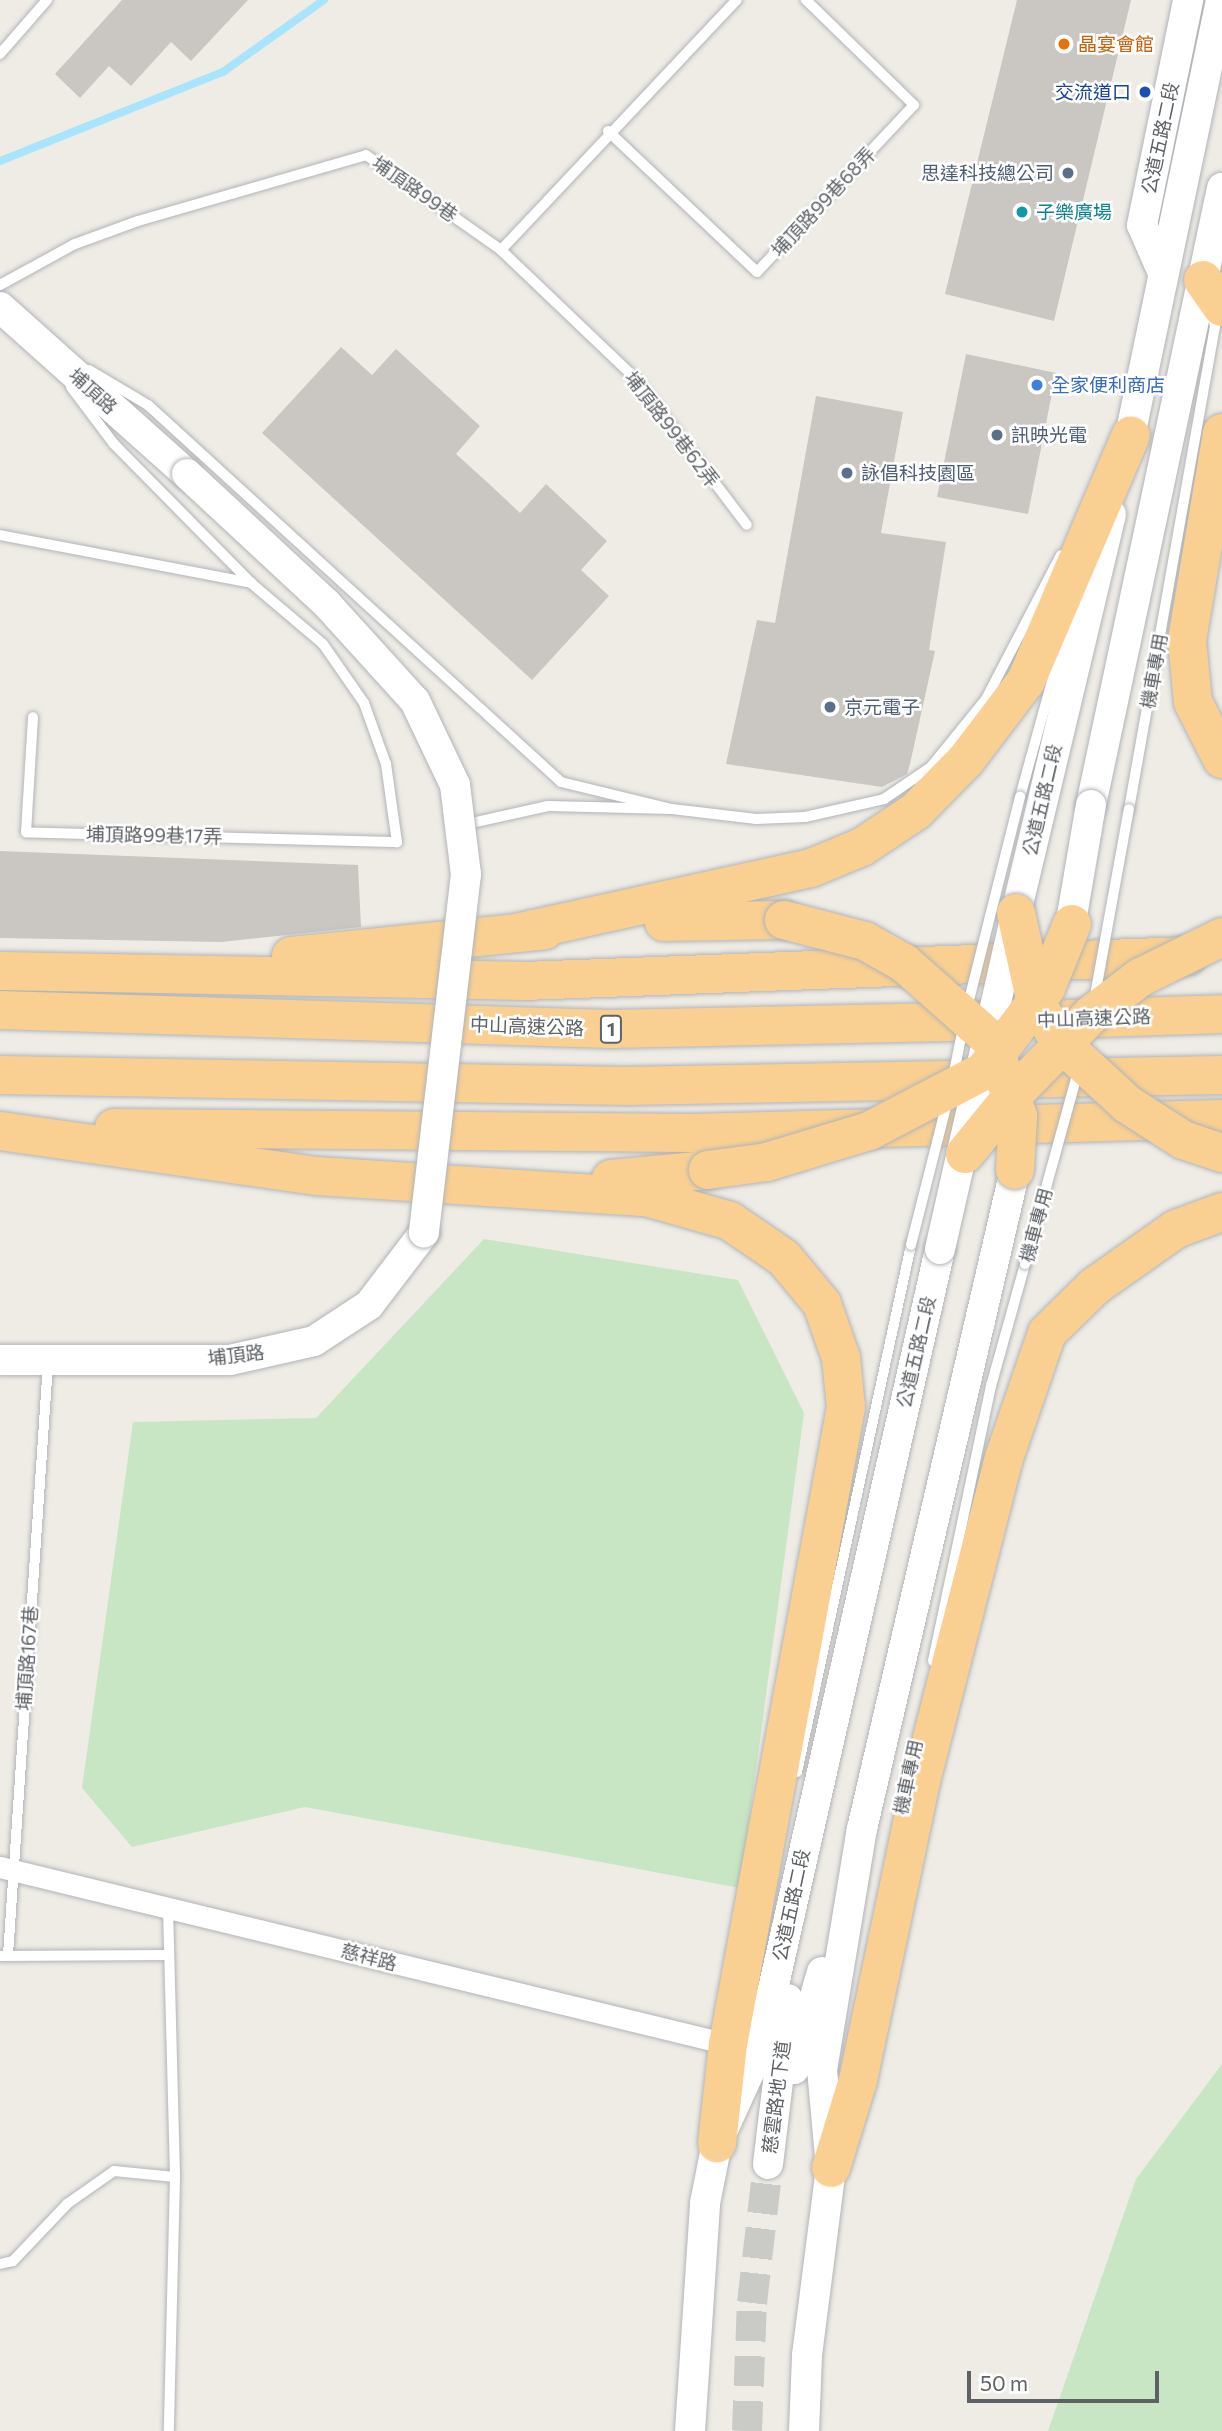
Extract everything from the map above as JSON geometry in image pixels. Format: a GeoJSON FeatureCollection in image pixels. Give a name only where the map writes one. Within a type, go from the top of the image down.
{"type":"FeatureCollection","features":[{"type":"Feature","properties":{"kind":"highway"},"geometry":{"type":"LineString","coordinates":[[1222,433],[1187,640],[1193,702],[1222,759]]}},
{"type":"Feature","properties":{"kind":"highway"},"geometry":{"type":"LineString","coordinates":[[520,932],[811,868],[862,847],[916,811],[966,760],[1026,681],[1131,435]]}},
{"type":"Feature","properties":{"kind":"highway"},"geometry":{"type":"LineString","coordinates":[[1016,913],[1066,1038],[1127,1104],[1172,1133],[1222,1153]]}},
{"type":"Feature","properties":{"kind":"highway"},"geometry":{"type":"LineString","coordinates":[[0,970],[267,959],[520,932],[706,919],[784,920],[864,941],[904,963],[990,1055],[1018,1116],[1015,1170]]}},
{"type":"Feature","properties":{"kind":"highway"},"geometry":{"type":"LineString","coordinates":[[1066,1038],[1072,924]]}},
{"type":"Feature","properties":{"kind":"highway"},"geometry":{"type":"LineString","coordinates":[[546,1187],[708,1170],[824,1146],[869,1131],[951,1090],[990,1055],[1066,1038],[1141,978],[1222,937]]}},
{"type":"Feature","properties":{"kind":"highway"},"geometry":{"type":"LineString","coordinates":[[0,970],[524,981],[1222,955]]}},
{"type":"Feature","properties":{"kind":"highway","name":"中山高速公路"},"geometry":{"type":"LineString","coordinates":[[0,1010],[611,1029],[1222,1014]]}},
{"type":"Feature","properties":{"kind":"highway"},"geometry":{"type":"LineString","coordinates":[[990,1055],[1066,1038]]}},
{"type":"Feature","properties":{"kind":"highway"},"geometry":{"type":"LineString","coordinates":[[965,1154],[990,1055]]}},
{"type":"Feature","properties":{"kind":"highway"},"geometry":{"type":"LineString","coordinates":[[0,1075],[627,1086],[1222,1075]]}},
{"type":"Feature","properties":{"kind":"highway"},"geometry":{"type":"LineString","coordinates":[[0,1130],[693,1133],[1222,1119]]}},
{"type":"Feature","properties":{"kind":"highway"},"geometry":{"type":"LineString","coordinates":[[0,1130],[317,1176],[546,1187],[646,1197],[730,1221],[784,1258],[814,1295],[841,1358],[844,1420],[717,2143]]}},
{"type":"Feature","properties":{"kind":"highway"},"geometry":{"type":"LineString","coordinates":[[831,2168],[858,2080],[921,1781],[1004,1458],[1047,1333],[1095,1286],[1177,1229],[1222,1212]]}},
{"type":"Feature","properties":{"kind":"street","name":"公道五路二段"},"geometry":{"type":"LineString","coordinates":[[1188,0],[1142,225],[1200,281]]}},
{"type":"Feature","properties":{"kind":"street","name":"公道五路二段"},"geometry":{"type":"LineString","coordinates":[[990,1055],[1016,913],[1030,799],[1131,435],[1200,281],[1222,0]]}},
{"type":"Feature","properties":{"kind":"street","name":"公道五路二段"},"geometry":{"type":"LineString","coordinates":[[1072,924],[1091,805],[1200,281],[1222,188]]}},
{"type":"Feature","properties":{"kind":"street","name":"埔頂路"},"geometry":{"type":"LineString","coordinates":[[0,307],[326,603],[415,701],[455,785],[466,874],[424,1233],[369,1305],[314,1341],[230,1360],[0,1360]]}},
{"type":"Feature","properties":{"kind":"street"},"geometry":{"type":"LineString","coordinates":[[804,2431],[807,2354],[831,2168],[822,2070],[862,1829],[1015,1170],[1066,1038]]}},
{"type":"Feature","properties":{"kind":"street","name":"公道五路二段"},"geometry":{"type":"LineString","coordinates":[[690,2431],[705,2203],[717,2143],[759,2051],[803,1799],[925,1247],[965,1154]]}},
{"type":"Feature","properties":{"kind":"street","name":"慈雲路地下道"},"geometry":{"type":"LineString","coordinates":[[803,1799],[768,2164],[862,1829]]}},
{"type":"Feature","properties":{"kind":"street","name":"慈祥路"},"geometry":{"type":"LineString","coordinates":[[6,1868],[733,2045]]}},
{"type":"Feature","properties":{"kind":"lane"},"geometry":{"type":"LineString","coordinates":[[0,54],[47,0]]}},
{"type":"Feature","properties":{"kind":"lane"},"geometry":{"type":"LineString","coordinates":[[501,250],[608,131],[737,0]]}},
{"type":"Feature","properties":{"kind":"lane","name":"埔頂路99巷68弄"},"geometry":{"type":"LineString","coordinates":[[608,131],[757,272],[914,105],[806,0]]}},
{"type":"Feature","properties":{"kind":"lane","name":"埔頂路99巷"},"geometry":{"type":"LineString","coordinates":[[0,285],[88,239],[366,155],[501,250]]}},
{"type":"Feature","properties":{"kind":"lane","name":"埔頂路99巷62弄"},"geometry":{"type":"LineString","coordinates":[[501,250],[636,379],[747,525]]}},
{"type":"Feature","properties":{"kind":"lane","name":"機車專用"},"geometry":{"type":"LineString","coordinates":[[931,1670],[991,1386],[1025,1264],[1066,1038],[1129,809],[1215,326],[1200,281]]}},
{"type":"Feature","properties":{"kind":"lane"},"geometry":{"type":"LineString","coordinates":[[33,337],[148,405],[561,782],[672,809]]}},
{"type":"Feature","properties":{"kind":"lane"},"geometry":{"type":"LineString","coordinates":[[33,337],[114,444],[251,583]]}},
{"type":"Feature","properties":{"kind":"lane"},"geometry":{"type":"LineString","coordinates":[[1076,604],[1131,435]]}},
{"type":"Feature","properties":{"kind":"lane"},"geometry":{"type":"LineString","coordinates":[[460,825],[548,806],[672,809],[756,819],[847,812],[884,799],[931,767],[986,699],[1041,589],[1131,435]]}},
{"type":"Feature","properties":{"kind":"lane"},"geometry":{"type":"LineString","coordinates":[[0,535],[251,583]]}},
{"type":"Feature","properties":{"kind":"lane","name":"埔頂路99巷17弄"},"geometry":{"type":"LineString","coordinates":[[33,717],[26,832],[397,842],[386,764],[364,703],[323,644],[251,583]]}},
{"type":"Feature","properties":{"kind":"lane"},"geometry":{"type":"LineString","coordinates":[[925,1247],[951,1090],[990,1055],[1030,799],[1067,629]]}},
{"type":"Feature","properties":{"kind":"lane","name":"埔頂路167巷"},"geometry":{"type":"LineString","coordinates":[[49,1360],[6,1868],[4,1956],[168,1955]]}},
{"type":"Feature","properties":{"kind":"lane","name":"機車專用"},"geometry":{"type":"LineString","coordinates":[[867,1967],[910,1765]]}},
{"type":"Feature","properties":{"kind":"lane"},"geometry":{"type":"LineString","coordinates":[[168,1908],[175,2177],[169,2431]]}},
{"type":"Feature","properties":{"kind":"lane"},"geometry":{"type":"LineString","coordinates":[[733,2045],[765,1924]]}},
{"type":"Feature","properties":{"kind":"lane"},"geometry":{"type":"LineString","coordinates":[[831,2168],[844,2076]]}},
{"type":"Feature","properties":{"kind":"lane"},"geometry":{"type":"LineString","coordinates":[[0,2263],[13,2261],[67,2204],[114,2172],[175,2177]]}},
{"type":"Feature","properties":{"kind":"green space"},"geometry":{"type":"Polygon","coordinates":[[[484,1239],[738,1280],[804,1413],[740,1888],[305,1807],[132,1847],[82,1788],[133,1422],[316,1418],[484,1239]]]}},
{"type":"Feature","properties":{"kind":"green space"},"geometry":{"type":"Polygon","coordinates":[[[1222,2064],[1222,2431],[1048,2431],[1136,2179],[1222,2064]]]}},
{"type":"Feature","properties":{"kind":"building"},"geometry":{"type":"Polygon","coordinates":[[[122,0],[248,0],[191,61],[171,42],[131,86],[109,66],[80,98],[55,74],[122,0]]]}},
{"type":"Feature","properties":{"kind":"building","name":"子樂廣場"},"geometry":{"type":"Polygon","coordinates":[[[1017,0],[1131,0],[1054,321],[945,294],[1017,0]]]}},
{"type":"Feature","properties":{"kind":"building"},"geometry":{"type":"Polygon","coordinates":[[[341,347],[372,375],[396,349],[480,426],[456,454],[520,513],[546,484],[607,541],[581,570],[609,596],[532,680],[262,433],[341,347]]]}},
{"type":"Feature","properties":{"kind":"building","name":"訊映光電"},"geometry":{"type":"Polygon","coordinates":[[[966,354],[1056,373],[1028,514],[937,497],[966,354]]]}},
{"type":"Feature","properties":{"kind":"building"},"geometry":{"type":"Polygon","coordinates":[[[816,396],[903,412],[881,533],[946,542],[929,650],[935,651],[910,764],[907,774],[882,787],[726,764],[757,620],[775,623],[816,396]]]}},
{"type":"Feature","properties":{"kind":"building"},"geometry":{"type":"Polygon","coordinates":[[[0,851],[358,865],[361,927],[221,942],[0,938],[0,851]]]}},
{"type":"Feature","properties":{"kind":"waterway"},"geometry":{"type":"LineString","coordinates":[[0,161],[223,72],[324,0]]}},
{"type":"Feature","properties":{"kind":"tunnel"},"geometry":{"type":"LineString","coordinates":[[747,2431],[752,2303],[768,2164]]}},
{"type":"Feature","properties":{"kind":"place","name":"晶宴會館"},"geometry":{"type":"Point","coordinates":[1064,44]}},
{"type":"Feature","properties":{"kind":"place","name":"交流道口"},"geometry":{"type":"Point","coordinates":[1145,92]}},
{"type":"Feature","properties":{"kind":"place","name":"思達科技總公司"},"geometry":{"type":"Point","coordinates":[1068,173]}},
{"type":"Feature","properties":{"kind":"place","name":"子樂廣場"},"geometry":{"type":"Point","coordinates":[1022,212]}},
{"type":"Feature","properties":{"kind":"place","name":"全家便利商店"},"geometry":{"type":"Point","coordinates":[1037,385]}},
{"type":"Feature","properties":{"kind":"place","name":"訊映光電"},"geometry":{"type":"Point","coordinates":[997,435]}},
{"type":"Feature","properties":{"kind":"place","name":"詠倡科技園區"},"geometry":{"type":"Point","coordinates":[847,473]}},
{"type":"Feature","properties":{"kind":"place","name":"京元電子"},"geometry":{"type":"Point","coordinates":[830,707]}}]}
